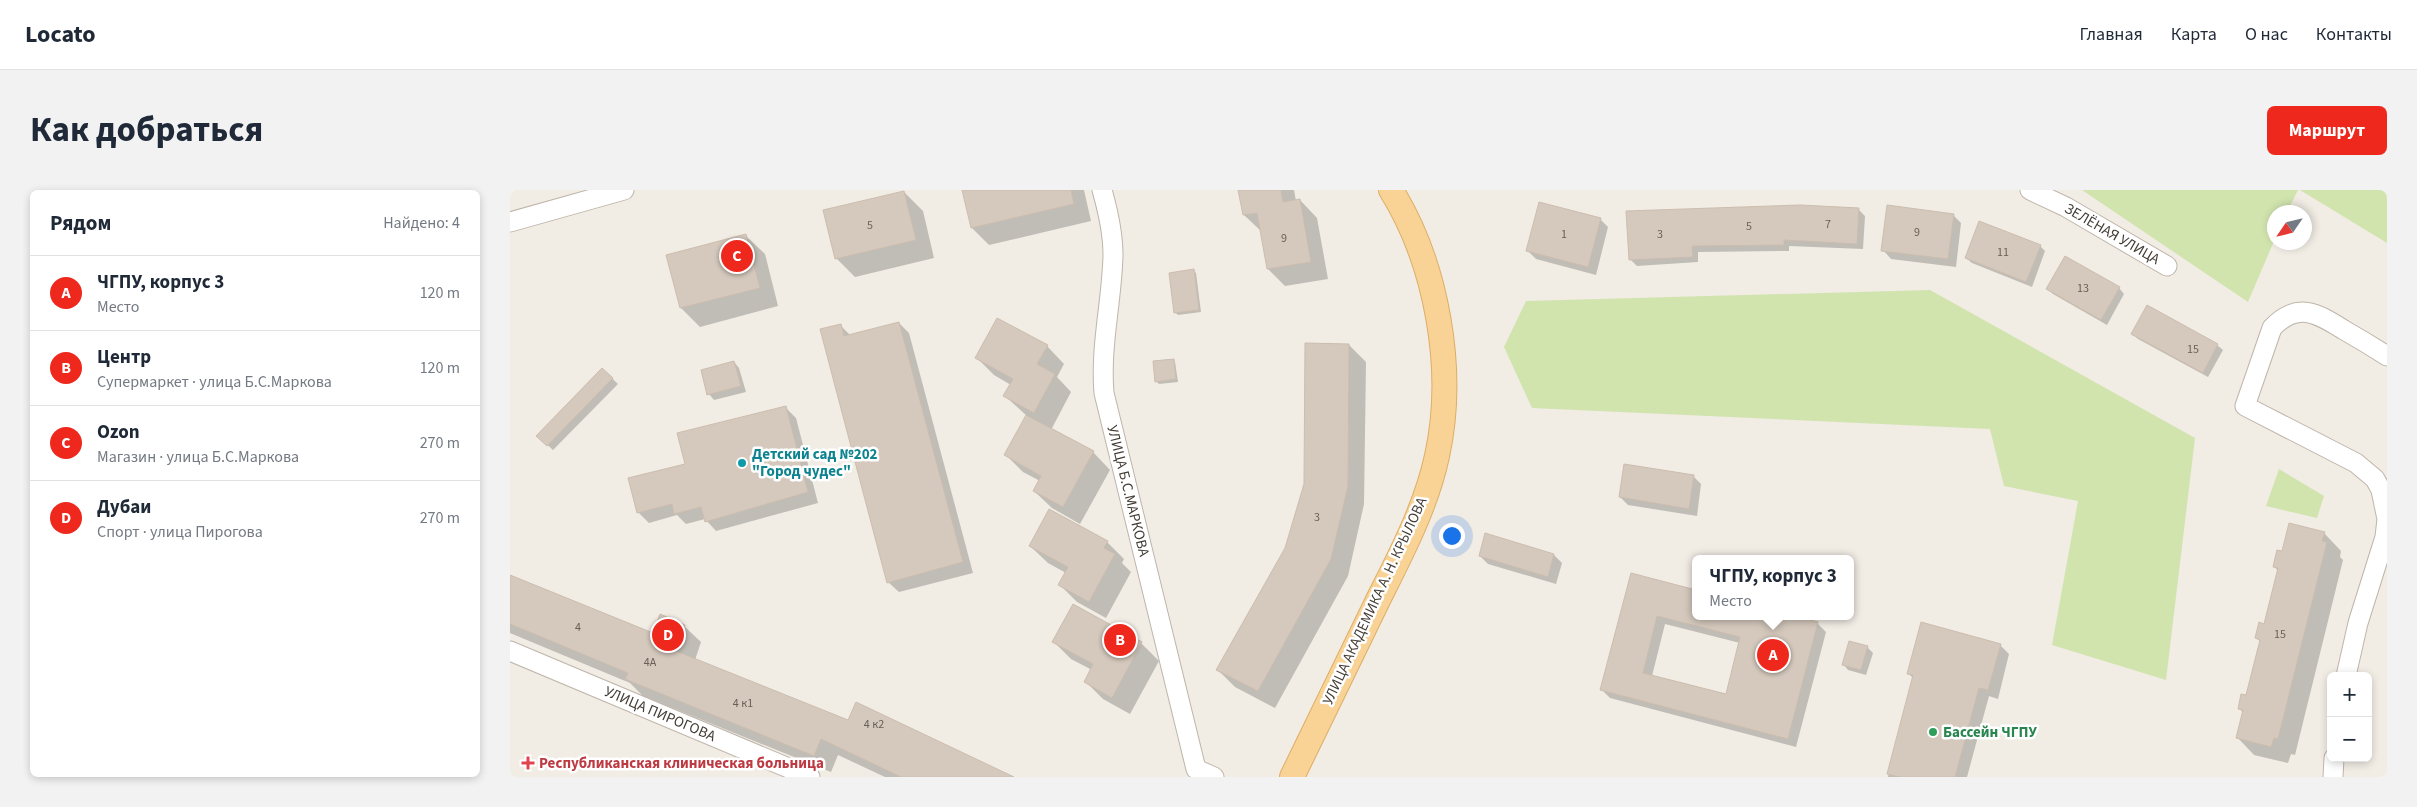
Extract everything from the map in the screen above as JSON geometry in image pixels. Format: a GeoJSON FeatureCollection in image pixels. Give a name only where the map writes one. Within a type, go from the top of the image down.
{"type":"FeatureCollection","features":[{"type":"Feature","properties":{"kind":"main road","name":"УЛИЦА АКАДЕМИКА А. Н. КРЫЛОВА"},"geometry":{"type":"LineString","coordinates":[[1292,777],[1405,544],[1423,501],[1437,456],[1443,409],[1443,351],[1435,297],[1422,252],[1391,190]]}},
{"type":"Feature","properties":{"kind":"street"},"geometry":{"type":"LineString","coordinates":[[510,222],[624,190]]}},
{"type":"Feature","properties":{"kind":"street","name":"УЛИЦА Б.С.МАРКОВА"},"geometry":{"type":"LineString","coordinates":[[1102,190],[1110,219],[1113,254],[1103,354],[1104,393],[1196,769],[1214,777]]}},
{"type":"Feature","properties":{"kind":"street","name":"ЗЕЛЁНАЯ УЛИЦА"},"geometry":{"type":"LineString","coordinates":[[2030,190],[2066,207],[2167,266]]}},
{"type":"Feature","properties":{"kind":"street"},"geometry":{"type":"LineString","coordinates":[[2347,672],[2358,623],[2383,559],[2387,519],[2383,497],[2375,479],[2356,463],[2245,406],[2272,328],[2290,314],[2301,312],[2320,315],[2387,356]]}},
{"type":"Feature","properties":{"kind":"street","name":"УЛИЦА ПИРОГОВА"},"geometry":{"type":"LineString","coordinates":[[510,651],[810,777]]}},
{"type":"Feature","properties":{"kind":"street"},"geometry":{"type":"LineString","coordinates":[[2333,777],[2334,762]]}},
{"type":"Feature","properties":{"kind":"green space"},"geometry":{"type":"Polygon","coordinates":[[[2082,190],[2298,190],[2290,205],[2267,205],[2267,250],[2270,250],[2248,302],[2082,190]]]}},
{"type":"Feature","properties":{"kind":"green space"},"geometry":{"type":"Polygon","coordinates":[[[2300,190],[2387,190],[2387,243],[2300,190]]]}},
{"type":"Feature","properties":{"kind":"green space"},"geometry":{"type":"Polygon","coordinates":[[[1930,290],[2195,438],[2166,680],[2052,645],[2078,501],[2004,486],[1990,429],[1532,408],[1504,347],[1526,301],[1930,290]]]}},
{"type":"Feature","properties":{"kind":"green space"},"geometry":{"type":"Polygon","coordinates":[[[2279,469],[2324,496],[2317,518],[2266,506],[2279,469]]]}},
{"type":"Feature","properties":{"kind":"building"},"geometry":{"type":"Polygon","coordinates":[[[962,190],[1071,190],[1074,204],[971,228],[962,190]]]}},
{"type":"Feature","properties":{"kind":"building"},"geometry":{"type":"Polygon","coordinates":[[[1238,190],[1281,190],[1283,202],[1300,199],[1311,262],[1267,269],[1257,213],[1243,215],[1238,190]]]}},
{"type":"Feature","properties":{"kind":"building"},"geometry":{"type":"Polygon","coordinates":[[[904,191],[916,240],[835,259],[823,210],[904,191]]]}},
{"type":"Feature","properties":{"kind":"building"},"geometry":{"type":"Polygon","coordinates":[[[1539,202],[1601,218],[1588,267],[1526,251],[1539,202]]]}},
{"type":"Feature","properties":{"kind":"building"},"geometry":{"type":"Polygon","coordinates":[[[1800,205],[1859,208],[1857,244],[1784,240],[1784,245],[1692,246],[1693,257],[1629,260],[1626,211],[1800,205]]]}},
{"type":"Feature","properties":{"kind":"building"},"geometry":{"type":"Polygon","coordinates":[[[1887,205],[1954,214],[1948,259],[1881,251],[1887,205]]]}},
{"type":"Feature","properties":{"kind":"building"},"geometry":{"type":"Polygon","coordinates":[[[1979,221],[2041,245],[2026,282],[1965,258],[1979,221]]]}},
{"type":"Feature","properties":{"kind":"building"},"geometry":{"type":"Polygon","coordinates":[[[746,234],[760,288],[680,308],[666,255],[746,234]]]}},
{"type":"Feature","properties":{"kind":"building"},"geometry":{"type":"Polygon","coordinates":[[[2065,256],[2120,287],[2101,320],[2046,289],[2065,256]]]}},
{"type":"Feature","properties":{"kind":"building"},"geometry":{"type":"Polygon","coordinates":[[[1194,269],[1199,310],[1174,313],[1169,273],[1194,269]]]}},
{"type":"Feature","properties":{"kind":"building"},"geometry":{"type":"Polygon","coordinates":[[[2147,305],[2218,344],[2203,373],[2131,334],[2147,305]]]}},
{"type":"Feature","properties":{"kind":"building"},"geometry":{"type":"Polygon","coordinates":[[[997,318],[1048,345],[1037,364],[1055,374],[1034,413],[1003,396],[1013,379],[975,358],[997,318]]]}},
{"type":"Feature","properties":{"kind":"building"},"geometry":{"type":"Polygon","coordinates":[[[899,322],[963,562],[887,583],[820,329],[841,324],[844,336],[899,322]]]}},
{"type":"Feature","properties":{"kind":"building"},"geometry":{"type":"Polygon","coordinates":[[[1305,343],[1349,344],[1348,486],[1331,559],[1258,691],[1216,670],[1285,548],[1304,484],[1305,343]]]}},
{"type":"Feature","properties":{"kind":"building"},"geometry":{"type":"Polygon","coordinates":[[[1174,359],[1176,379],[1155,382],[1153,361],[1174,359]]]}},
{"type":"Feature","properties":{"kind":"building"},"geometry":{"type":"Polygon","coordinates":[[[734,361],[741,386],[707,395],[701,370],[734,361]]]}},
{"type":"Feature","properties":{"kind":"building"},"geometry":{"type":"Polygon","coordinates":[[[602,368],[613,378],[547,446],[536,436],[602,368]]]}},
{"type":"Feature","properties":{"kind":"building","name":"Детский сад №202 \"Город чудес\""},"geometry":{"type":"Polygon","coordinates":[[[786,406],[808,492],[705,522],[701,507],[674,514],[672,504],[637,513],[628,478],[685,464],[677,433],[786,406]]]}},
{"type":"Feature","properties":{"kind":"building"},"geometry":{"type":"Polygon","coordinates":[[[1026,415],[1094,451],[1063,507],[1033,491],[1041,476],[1004,455],[1026,415]]]}},
{"type":"Feature","properties":{"kind":"building"},"geometry":{"type":"Polygon","coordinates":[[[1624,464],[1694,475],[1689,509],[1619,497],[1624,464]]]}},
{"type":"Feature","properties":{"kind":"building"},"geometry":{"type":"Polygon","coordinates":[[[1049,509],[1108,541],[1104,548],[1115,554],[1089,602],[1058,585],[1068,567],[1029,546],[1049,509]]]}},
{"type":"Feature","properties":{"kind":"building"},"geometry":{"type":"Polygon","coordinates":[[[2289,523],[2325,532],[2322,541],[2327,542],[2278,739],[2274,738],[2271,747],[2236,738],[2243,710],[2238,709],[2241,694],[2246,695],[2260,640],[2255,638],[2259,622],[2264,624],[2278,568],[2273,567],[2277,550],[2282,551],[2289,523]]]}},
{"type":"Feature","properties":{"kind":"building"},"geometry":{"type":"Polygon","coordinates":[[[1485,533],[1554,554],[1548,577],[1479,556],[1485,533]]]}},
{"type":"Feature","properties":{"kind":"building"},"geometry":{"type":"Polygon","coordinates":[[[1631,573],[1692,589],[1692,620],[1810,620],[1818,622],[1788,739],[1600,690],[1631,573]],[[1657,616],[1643,673],[1726,694],[1740,637],[1657,616]]]}},
{"type":"Feature","properties":{"kind":"building"},"geometry":{"type":"Polygon","coordinates":[[[510,575],[653,633],[660,614],[685,625],[676,651],[848,720],[856,702],[1014,777],[901,777],[821,739],[814,756],[625,679],[628,673],[510,624],[510,575]]]}},
{"type":"Feature","properties":{"kind":"building"},"geometry":{"type":"Polygon","coordinates":[[[1073,604],[1142,642],[1112,698],[1084,682],[1093,664],[1052,642],[1073,604]]]}},
{"type":"Feature","properties":{"kind":"building","name":"Бассейн ЧГПУ"},"geometry":{"type":"Polygon","coordinates":[[[1921,622],[2001,644],[1988,690],[1979,688],[1955,777],[1899,777],[1887,774],[1913,675],[1907,674],[1921,622]]]}},
{"type":"Feature","properties":{"kind":"building"},"geometry":{"type":"Polygon","coordinates":[[[1849,641],[1868,646],[1861,670],[1842,665],[1849,641]]]}},
{"type":"Feature","properties":{"kind":"place","name":"Ozon"},"geometry":{"type":"Point","coordinates":[737,256]}},
{"type":"Feature","properties":{"kind":"place","name":"Детский сад №202 \"Город чудес\""},"geometry":{"type":"Point","coordinates":[742,463]}},
{"type":"Feature","properties":{"kind":"place","name":"Дубаи"},"geometry":{"type":"Point","coordinates":[668,635]}},
{"type":"Feature","properties":{"kind":"place","name":"Центр"},"geometry":{"type":"Point","coordinates":[1120,640]}},
{"type":"Feature","properties":{"kind":"place","name":"ЧГПУ, корпус 3"},"geometry":{"type":"Point","coordinates":[1773,655]}},
{"type":"Feature","properties":{"kind":"place","name":"Бассейн ЧГПУ"},"geometry":{"type":"Point","coordinates":[1933,732]}},
{"type":"Feature","properties":{"kind":"place","name":"Республиканская клиническая больница"},"geometry":{"type":"Point","coordinates":[528,763]}}]}
